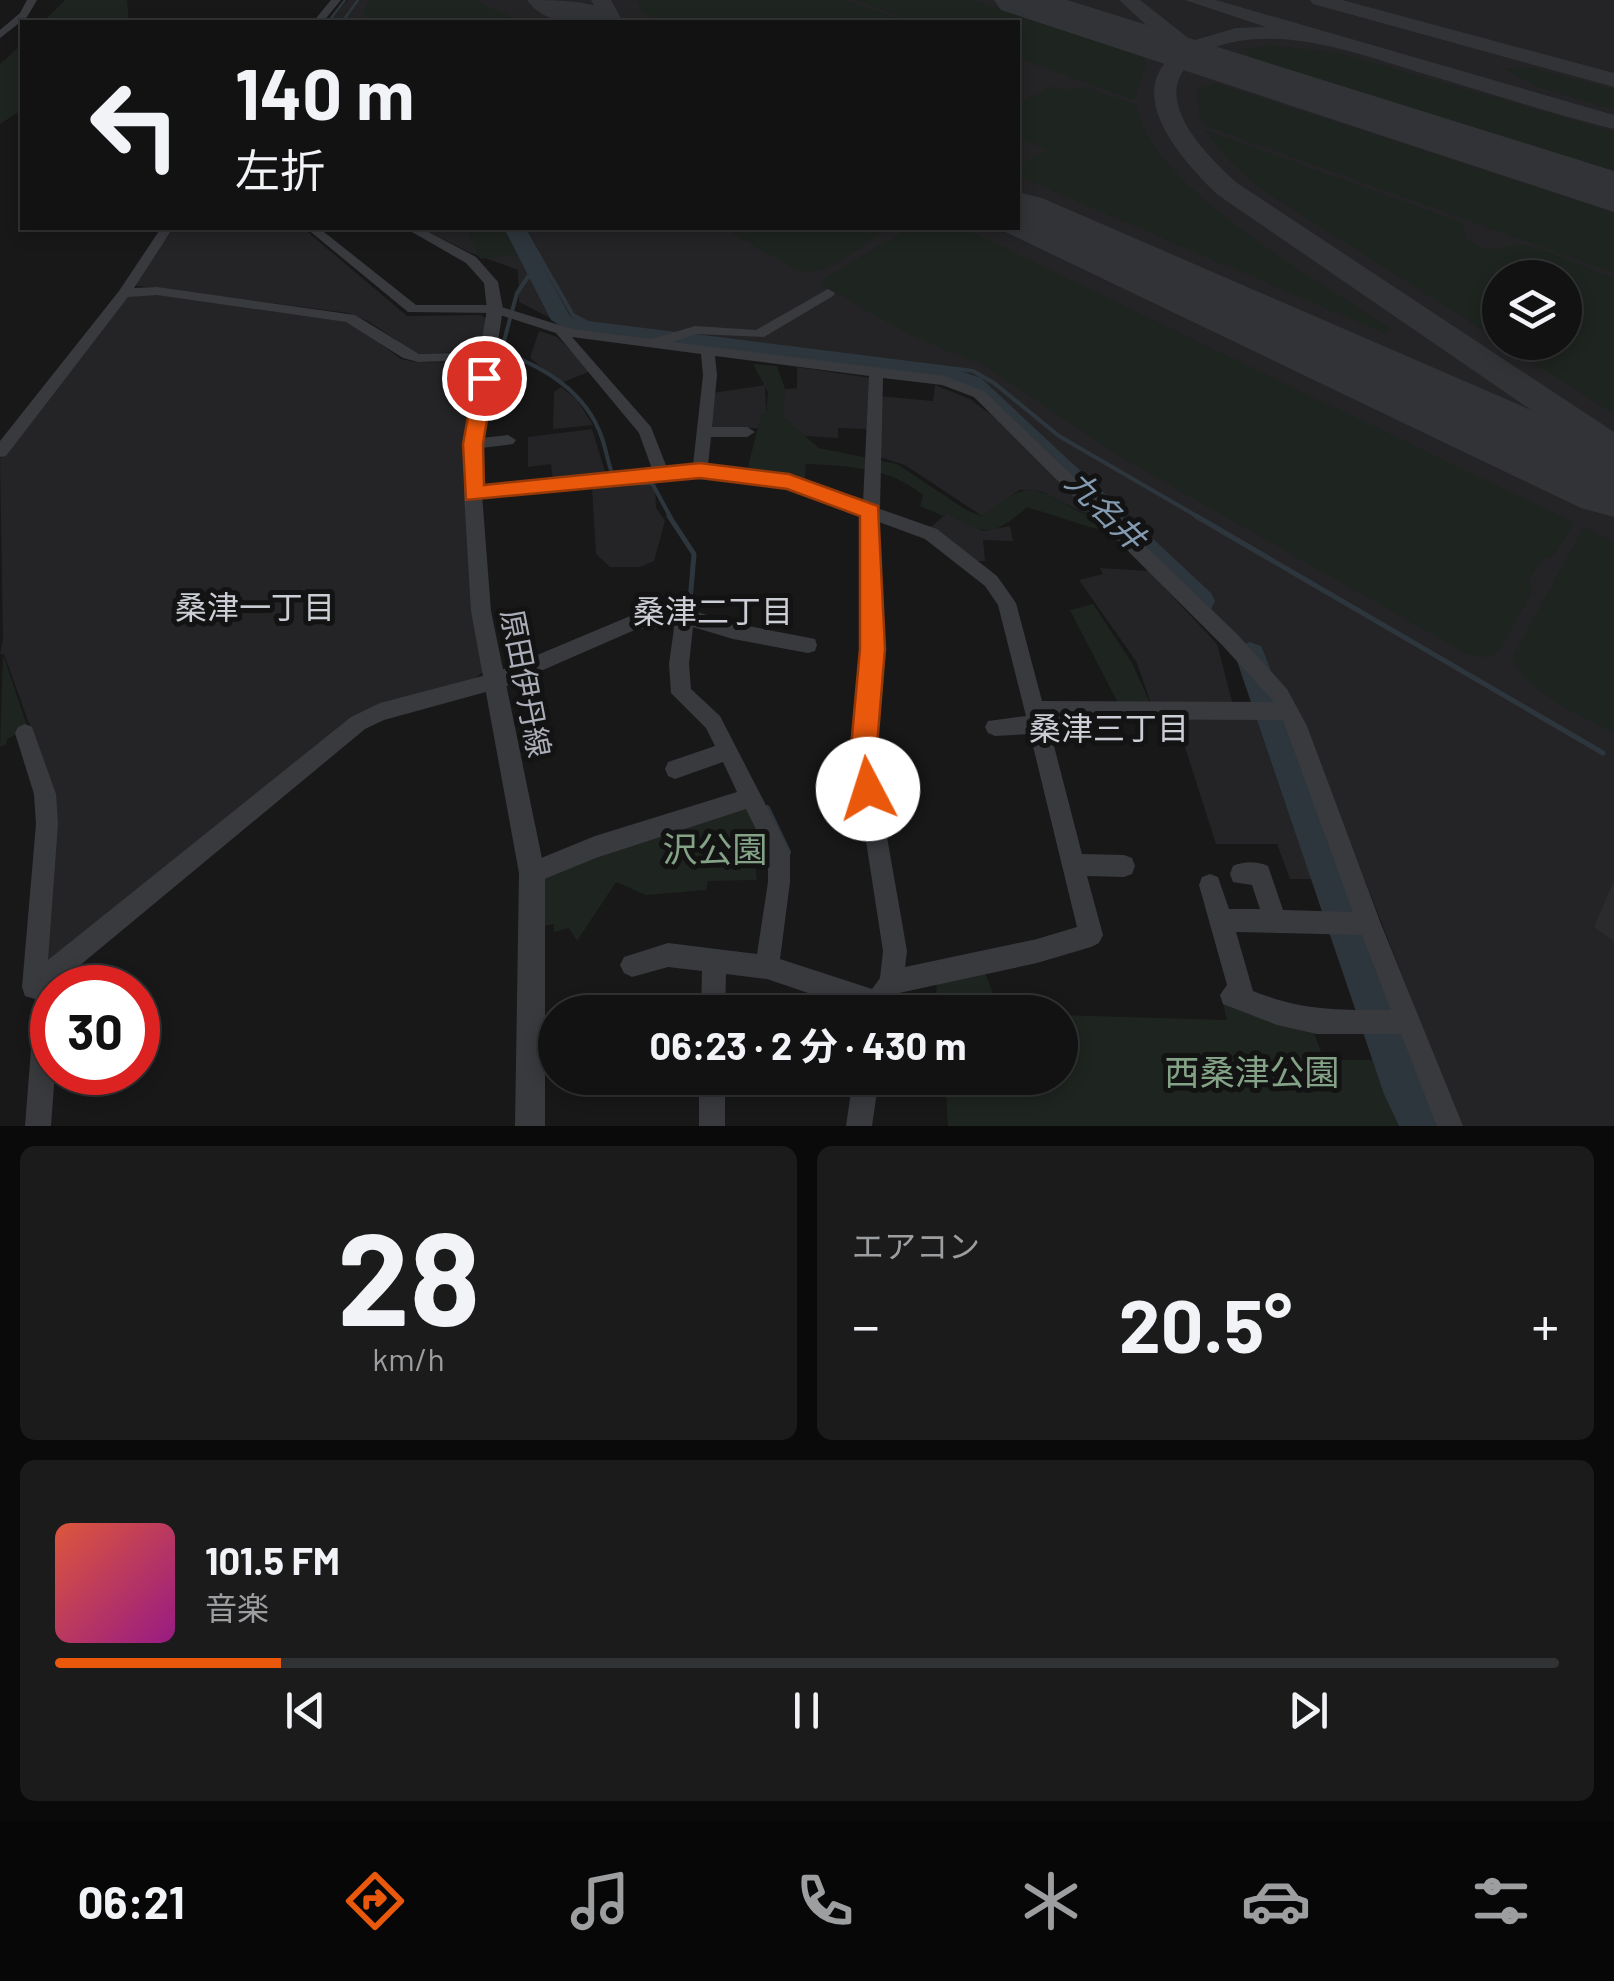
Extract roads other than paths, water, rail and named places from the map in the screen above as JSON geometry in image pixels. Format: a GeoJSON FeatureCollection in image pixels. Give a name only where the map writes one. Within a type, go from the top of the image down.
{"type":"FeatureCollection","features":[{"type":"Feature","properties":{"kind":"street"},"geometry":{"type":"LineString","coordinates":[[0,35],[24,15],[32,0]]}},
{"type":"Feature","properties":{"kind":"street"},"geometry":{"type":"LineString","coordinates":[[320,20],[336,0]]}},
{"type":"Feature","properties":{"kind":"street"},"geometry":{"type":"LineString","coordinates":[[0,452],[124,293],[166,230]]}},
{"type":"Feature","properties":{"kind":"street"},"geometry":{"type":"LineString","coordinates":[[314,230],[413,309],[495,309],[562,330],[944,380],[979,394],[1272,684],[1288,711],[1406,1022],[1450,1126]]}},
{"type":"Feature","properties":{"kind":"street"},"geometry":{"type":"LineString","coordinates":[[416,230],[471,260],[492,282],[495,309]]}},
{"type":"Feature","properties":{"kind":"street"},"geometry":{"type":"LineString","coordinates":[[124,293],[158,291],[350,318],[408,356],[488,356]]}},
{"type":"Feature","properties":{"kind":"street"},"geometry":{"type":"LineString","coordinates":[[648,344],[695,330],[759,334],[828,293]]}},
{"type":"Feature","properties":{"kind":"street","name":"原田伊丹線"},"geometry":{"type":"LineString","coordinates":[[495,309],[473,444],[473,494],[481,610],[532,873],[530,1126]]}},
{"type":"Feature","properties":{"kind":"street"},"geometry":{"type":"LineString","coordinates":[[562,330],[563,336],[646,431],[662,476]]}},
{"type":"Feature","properties":{"kind":"street"},"geometry":{"type":"LineString","coordinates":[[700,470],[710,375],[708,352]]}},
{"type":"Feature","properties":{"kind":"street"},"geometry":{"type":"LineString","coordinates":[[876,372],[872,649],[863,758],[895,951],[892,982],[884,995]]}},
{"type":"Feature","properties":{"kind":"street"},"geometry":{"type":"LineString","coordinates":[[705,432],[747,432]]}},
{"type":"Feature","properties":{"kind":"street"},"geometry":{"type":"LineString","coordinates":[[473,444],[508,440]]}},
{"type":"Feature","properties":{"kind":"street"},"geometry":{"type":"LineString","coordinates":[[473,494],[700,470],[789,482],[931,534],[991,581],[1007,604],[1091,935],[892,982]]}},
{"type":"Feature","properties":{"kind":"street"},"geometry":{"type":"LineString","coordinates":[[685,618],[678,664],[681,694],[713,722],[779,852],[780,882],[767,967]]}},
{"type":"Feature","properties":{"kind":"street"},"geometry":{"type":"LineString","coordinates":[[38,1126],[49,975],[358,723],[380,712],[497,681],[635,622],[685,618],[808,645]]}},
{"type":"Feature","properties":{"kind":"street"},"geometry":{"type":"LineString","coordinates":[[995,727],[1038,717],[1288,711]]}},
{"type":"Feature","properties":{"kind":"street"},"geometry":{"type":"LineString","coordinates":[[24,733],[45,794],[47,824],[36,965]]}},
{"type":"Feature","properties":{"kind":"street"},"geometry":{"type":"LineString","coordinates":[[675,768],[727,751]]}},
{"type":"Feature","properties":{"kind":"street"},"geometry":{"type":"LineString","coordinates":[[532,873],[596,846],[750,798]]}},
{"type":"Feature","properties":{"kind":"street"},"geometry":{"type":"LineString","coordinates":[[1076,865],[1124,866]]}},
{"type":"Feature","properties":{"kind":"street"},"geometry":{"type":"LineString","coordinates":[[1260,874],[1275,921]]}},
{"type":"Feature","properties":{"kind":"street"},"geometry":{"type":"LineString","coordinates":[[1210,885],[1237,997],[1278,1013],[1317,1022],[1406,1022]]}},
{"type":"Feature","properties":{"kind":"street"},"geometry":{"type":"LineString","coordinates":[[1221,920],[1369,924]]}},
{"type":"Feature","properties":{"kind":"street"},"geometry":{"type":"LineString","coordinates":[[632,965],[668,954],[767,967],[841,995]]}},
{"type":"Feature","properties":{"kind":"street"},"geometry":{"type":"LineString","coordinates":[[713,995],[714,960]]}},
{"type":"Feature","properties":{"kind":"street"},"geometry":{"type":"LineString","coordinates":[[712,1095],[712,1126]]}},
{"type":"Feature","properties":{"kind":"street"},"geometry":{"type":"LineString","coordinates":[[859,1126],[864,1095]]}},
{"type":"Feature","properties":{"kind":"waterway","name":"九名井"},"geometry":{"type":"LineString","coordinates":[[330,20],[345,0]]}},
{"type":"Feature","properties":{"kind":"waterway"},"geometry":{"type":"LineString","coordinates":[[346,20],[358,0]]}},
{"type":"Feature","properties":{"kind":"waterway","name":"九名井"},"geometry":{"type":"LineString","coordinates":[[514,230],[562,320],[581,329],[954,376],[973,383],[1201,601]]}},
{"type":"Feature","properties":{"kind":"waterway"},"geometry":{"type":"LineString","coordinates":[[524,230],[573,315],[588,323],[676,334]]}},
{"type":"Feature","properties":{"kind":"waterway"},"geometry":{"type":"LineString","coordinates":[[520,242],[532,271],[517,293],[501,352],[548,373],[575,395],[595,422],[616,484],[652,483],[671,518]]}},
{"type":"Feature","properties":{"kind":"waterway"},"geometry":{"type":"LineString","coordinates":[[687,335],[973,371],[994,383],[1059,436],[1200,518]]}},
{"type":"Feature","properties":{"kind":"waterway"},"geometry":{"type":"LineString","coordinates":[[669,516],[694,554],[689,613]]}},
{"type":"Feature","properties":{"kind":"waterway"},"geometry":{"type":"LineString","coordinates":[[1196,516],[1603,753]]}},
{"type":"Feature","properties":{"kind":"waterway","name":"九名井"},"geometry":{"type":"LineString","coordinates":[[1250,655],[1405,1094],[1421,1126]]}},
{"type":"Feature","properties":{"kind":"waterway"},"geometry":{"type":"LineString","coordinates":[[767,808],[788,852]]}},
{"type":"Feature","properties":{"kind":"district","name":"桑津一丁目"},"geometry":{"type":"Point","coordinates":[255,606]}},
{"type":"Feature","properties":{"kind":"district","name":"桑津二丁目"},"geometry":{"type":"Point","coordinates":[713,610]}},
{"type":"Feature","properties":{"kind":"district","name":"桑津三丁目"},"geometry":{"type":"Point","coordinates":[1109,727]}},
{"type":"Feature","properties":{"kind":"park label","name":"沢公園"},"geometry":{"type":"Point","coordinates":[715,848]}},
{"type":"Feature","properties":{"kind":"park label","name":"西桑津公園"},"geometry":{"type":"Point","coordinates":[1252,1071]}}]}
